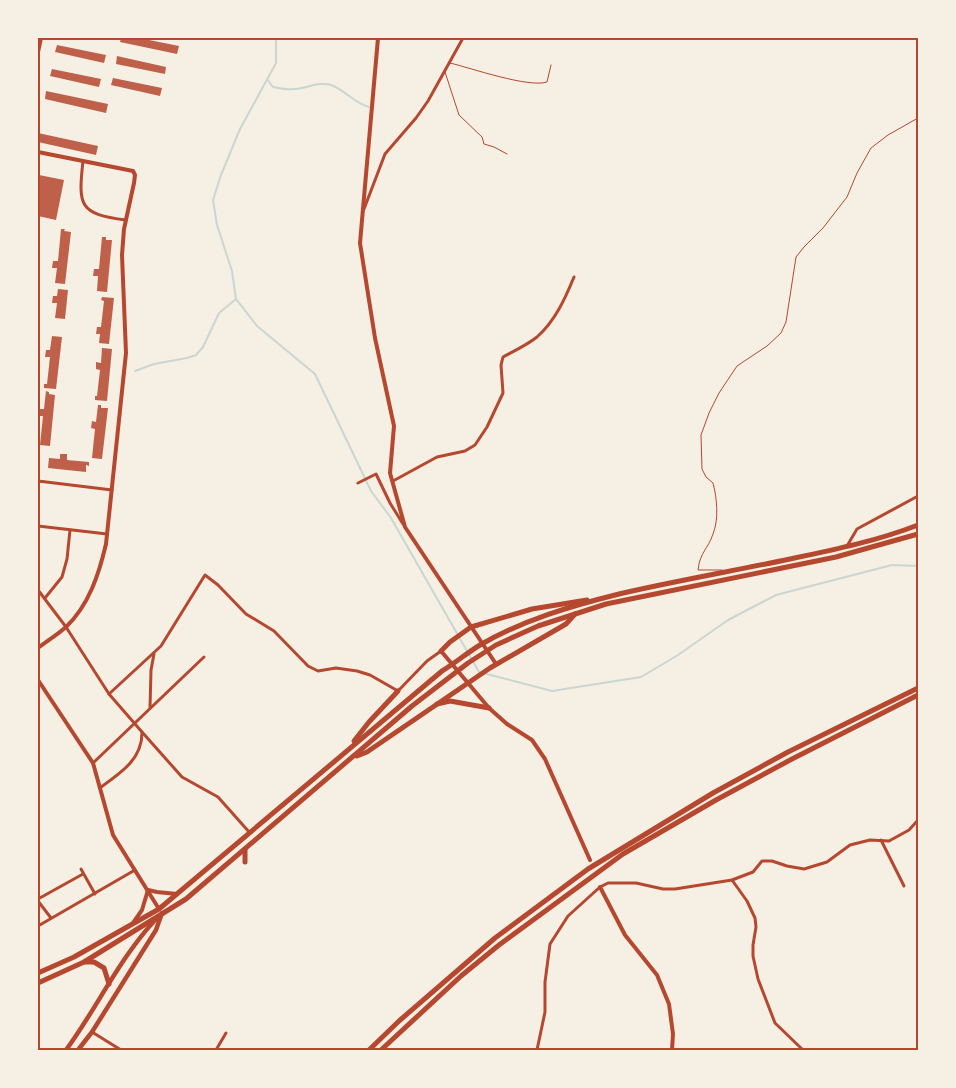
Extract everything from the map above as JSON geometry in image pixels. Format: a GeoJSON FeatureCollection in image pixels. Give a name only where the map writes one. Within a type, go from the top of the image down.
{"type":"FeatureCollection","features":[{"type":"Feature","properties":{"kind":"highway"},"geometry":{"type":"LineString","coordinates":[[38,983],[84,962],[161,911],[177,894],[442,671],[479,646],[564,609],[661,584],[847,546],[900,532],[918,525]]}},
{"type":"Feature","properties":{"kind":"highway"},"geometry":{"type":"LineString","coordinates":[[38,973],[74,957],[132,925],[186,899],[446,679],[476,658],[511,638],[538,626],[606,604],[836,557],[918,534]]}},
{"type":"Feature","properties":{"kind":"highway"},"geometry":{"type":"LineString","coordinates":[[441,651],[471,627],[532,609],[605,598]]}},
{"type":"Feature","properties":{"kind":"highway"},"geometry":{"type":"LineString","coordinates":[[351,758],[367,752],[496,664],[566,624],[575,613]]}},
{"type":"Feature","properties":{"kind":"highway"},"geometry":{"type":"LineString","coordinates":[[369,1050],[406,1015],[495,938],[588,869],[713,793],[788,752],[918,688]]}},
{"type":"Feature","properties":{"kind":"highway"},"geometry":{"type":"LineString","coordinates":[[346,751],[369,722],[398,691]]}},
{"type":"Feature","properties":{"kind":"highway"},"geometry":{"type":"LineString","coordinates":[[381,1050],[461,976],[498,945],[623,854],[716,800],[918,695]]}},
{"type":"Feature","properties":{"kind":"highway"},"geometry":{"type":"LineString","coordinates":[[434,705],[450,701],[489,708]]}},
{"type":"Feature","properties":{"kind":"highway"},"geometry":{"type":"LineString","coordinates":[[250,833],[256,840]]}},
{"type":"Feature","properties":{"kind":"highway"},"geometry":{"type":"LineString","coordinates":[[245,849],[245,862]]}},
{"type":"Feature","properties":{"kind":"highway"},"geometry":{"type":"LineString","coordinates":[[84,962],[94,962],[104,968],[109,984]]}},
{"type":"Feature","properties":{"kind":"main road"},"geometry":{"type":"LineString","coordinates":[[66,1050],[83,1027],[141,935],[161,911]]}},
{"type":"Feature","properties":{"kind":"main road"},"geometry":{"type":"LineString","coordinates":[[78,1050],[92,1032],[156,930],[161,911]]}},
{"type":"Feature","properties":{"kind":"main road"},"geometry":{"type":"LineString","coordinates":[[83,1027],[92,1032]]}},
{"type":"Feature","properties":{"kind":"street"},"geometry":{"type":"LineString","coordinates":[[38,52],[41,38]]}},
{"type":"Feature","properties":{"kind":"street"},"geometry":{"type":"LineString","coordinates":[[378,38],[360,243],[375,338],[394,426],[390,473],[405,527]]}},
{"type":"Feature","properties":{"kind":"street"},"geometry":{"type":"LineString","coordinates":[[362,214],[385,154],[428,101],[462,38]]}},
{"type":"Feature","properties":{"kind":"street"},"geometry":{"type":"LineString","coordinates":[[38,152],[133,171],[135,175],[126,220],[122,255],[126,353],[107,534],[100,571],[85,602],[66,627],[38,648]]}},
{"type":"Feature","properties":{"kind":"street"},"geometry":{"type":"LineString","coordinates":[[83,161],[81,181],[82,196],[86,208],[106,218],[126,220]]}},
{"type":"Feature","properties":{"kind":"street"},"geometry":{"type":"LineString","coordinates":[[393,481],[437,457],[465,451],[475,446],[487,427],[503,393],[500,365],[503,357],[536,337],[553,319],[574,277]]}},
{"type":"Feature","properties":{"kind":"street"},"geometry":{"type":"LineString","coordinates":[[359,482],[376,474],[390,503],[405,527],[496,664]]}},
{"type":"Feature","properties":{"kind":"street"},"geometry":{"type":"LineString","coordinates":[[38,481],[112,490]]}},
{"type":"Feature","properties":{"kind":"street"},"geometry":{"type":"LineString","coordinates":[[847,546],[857,529],[918,496]]}},
{"type":"Feature","properties":{"kind":"street"},"geometry":{"type":"LineString","coordinates":[[38,526],[107,534]]}},
{"type":"Feature","properties":{"kind":"street"},"geometry":{"type":"LineString","coordinates":[[45,598],[62,577],[70,530]]}},
{"type":"Feature","properties":{"kind":"street"},"geometry":{"type":"LineString","coordinates":[[109,694],[161,646],[205,575],[218,585],[246,614],[274,631],[308,666],[318,671],[336,668],[357,671],[370,675],[398,691],[427,661],[441,651],[489,708],[532,740],[545,759],[590,860]]}},
{"type":"Feature","properties":{"kind":"street"},"geometry":{"type":"LineString","coordinates":[[38,590],[66,627],[109,694],[182,778],[218,797],[250,833]]}},
{"type":"Feature","properties":{"kind":"street"},"geometry":{"type":"LineString","coordinates":[[150,708],[154,653]]}},
{"type":"Feature","properties":{"kind":"street"},"geometry":{"type":"LineString","coordinates":[[94,763],[204,657]]}},
{"type":"Feature","properties":{"kind":"street"},"geometry":{"type":"LineString","coordinates":[[38,680],[94,763],[113,835],[161,911]]}},
{"type":"Feature","properties":{"kind":"street"},"geometry":{"type":"LineString","coordinates":[[101,787],[122,772],[137,755],[142,743],[142,732]]}},
{"type":"Feature","properties":{"kind":"street"},"geometry":{"type":"LineString","coordinates":[[537,1050],[545,1012],[545,982],[550,944],[568,916],[600,887],[608,883],[636,883],[663,889],[675,889],[732,880],[753,872],[762,861],[772,861],[804,869],[827,862],[850,845],[870,840],[889,840],[910,830],[918,820]]}},
{"type":"Feature","properties":{"kind":"street"},"geometry":{"type":"LineString","coordinates":[[881,840],[904,886]]}},
{"type":"Feature","properties":{"kind":"street"},"geometry":{"type":"LineString","coordinates":[[81,870],[95,894]]}},
{"type":"Feature","properties":{"kind":"street"},"geometry":{"type":"LineString","coordinates":[[38,926],[135,870]]}},
{"type":"Feature","properties":{"kind":"street"},"geometry":{"type":"LineString","coordinates":[[51,918],[38,900],[83,874]]}},
{"type":"Feature","properties":{"kind":"street"},"geometry":{"type":"LineString","coordinates":[[732,880],[747,901],[755,918],[756,927],[752,945],[753,956],[758,979],[775,1023],[803,1050]]}},
{"type":"Feature","properties":{"kind":"street"},"geometry":{"type":"LineString","coordinates":[[600,887],[625,935],[657,975],[669,1004],[673,1034],[672,1050]]}},
{"type":"Feature","properties":{"kind":"street"},"geometry":{"type":"LineString","coordinates":[[148,890],[166,894],[177,894]]}},
{"type":"Feature","properties":{"kind":"street"},"geometry":{"type":"LineString","coordinates":[[132,925],[142,910],[148,890]]}},
{"type":"Feature","properties":{"kind":"street"},"geometry":{"type":"LineString","coordinates":[[92,1032],[121,1050]]}},
{"type":"Feature","properties":{"kind":"street"},"geometry":{"type":"LineString","coordinates":[[216,1050],[226,1033]]}},
{"type":"Feature","properties":{"kind":"lane"},"geometry":{"type":"LineString","coordinates":[[449,63],[518,81],[540,84],[547,82],[551,66]]}},
{"type":"Feature","properties":{"kind":"lane"},"geometry":{"type":"LineString","coordinates":[[445,71],[459,115],[482,138],[484,144],[507,154]]}},
{"type":"Feature","properties":{"kind":"lane"},"geometry":{"type":"LineString","coordinates":[[733,570],[698,570],[703,550],[714,532],[716,516],[713,483],[706,477],[702,469],[701,435],[708,413],[736,366],[767,346],[781,333],[786,322],[796,257],[823,228],[847,197],[857,173],[871,148],[888,135],[918,118]]}},
{"type":"Feature","properties":{"kind":"building"},"geometry":{"type":"Polygon","coordinates":[[[121,38],[139,38],[179,46],[177,54],[120,42],[121,38]]]}},
{"type":"Feature","properties":{"kind":"building"},"geometry":{"type":"Polygon","coordinates":[[[57,45],[106,55],[104,63],[55,52],[57,45]]]}},
{"type":"Feature","properties":{"kind":"building"},"geometry":{"type":"Polygon","coordinates":[[[117,56],[166,67],[165,74],[116,64],[117,56]]]}},
{"type":"Feature","properties":{"kind":"building"},"geometry":{"type":"Polygon","coordinates":[[[52,69],[101,79],[99,87],[50,76],[52,69]]]}},
{"type":"Feature","properties":{"kind":"building"},"geometry":{"type":"Polygon","coordinates":[[[113,78],[162,88],[160,96],[111,85],[113,78]]]}},
{"type":"Feature","properties":{"kind":"building"},"geometry":{"type":"Polygon","coordinates":[[[46,91],[108,104],[106,113],[45,99],[46,91]]]}},
{"type":"Feature","properties":{"kind":"building"},"geometry":{"type":"Polygon","coordinates":[[[38,133],[98,146],[96,155],[38,142],[38,133]]]}},
{"type":"Feature","properties":{"kind":"building"},"geometry":{"type":"Polygon","coordinates":[[[39,175],[64,180],[56,220],[38,216],[39,175]]]}},
{"type":"Feature","properties":{"kind":"building"},"geometry":{"type":"Polygon","coordinates":[[[61,229],[71,232],[65,284],[55,283],[57,268],[52,268],[53,261],[58,261],[61,229]]]}},
{"type":"Feature","properties":{"kind":"building"},"geometry":{"type":"Polygon","coordinates":[[[102,237],[106,237],[106,240],[112,240],[107,292],[97,291],[98,276],[93,276],[94,269],[99,269],[102,237]]]}},
{"type":"Feature","properties":{"kind":"building"},"geometry":{"type":"Polygon","coordinates":[[[58,289],[68,290],[65,319],[55,318],[57,303],[52,303],[53,296],[57,296],[58,289]]]}},
{"type":"Feature","properties":{"kind":"building"},"geometry":{"type":"Polygon","coordinates":[[[102,297],[114,298],[109,344],[99,343],[100,334],[96,334],[97,327],[101,327],[104,301],[101,300],[102,297]]]}},
{"type":"Feature","properties":{"kind":"building"},"geometry":{"type":"Polygon","coordinates":[[[52,336],[62,337],[56,389],[44,388],[44,384],[47,384],[50,357],[45,357],[46,350],[50,350],[52,336]]]}},
{"type":"Feature","properties":{"kind":"building"},"geometry":{"type":"Polygon","coordinates":[[[102,348],[112,349],[107,401],[95,400],[100,370],[96,369],[96,362],[101,363],[102,348]]]}},
{"type":"Feature","properties":{"kind":"building"},"geometry":{"type":"Polygon","coordinates":[[[46,391],[49,394],[55,395],[50,446],[40,445],[43,416],[38,416],[39,409],[44,409],[46,391]]]}},
{"type":"Feature","properties":{"kind":"building"},"geometry":{"type":"Polygon","coordinates":[[[98,405],[101,405],[101,408],[108,408],[102,459],[92,458],[95,429],[91,428],[92,421],[96,422],[98,405]]]}},
{"type":"Feature","properties":{"kind":"building"},"geometry":{"type":"Polygon","coordinates":[[[60,454],[67,454],[67,460],[89,462],[89,466],[86,465],[86,472],[48,468],[49,458],[60,459],[60,454]]]}},
{"type":"Feature","properties":{"kind":"waterway"},"geometry":{"type":"LineString","coordinates":[[276,38],[276,63],[240,129],[213,200],[217,225],[232,271],[236,299],[257,326],[315,374],[371,491],[391,518],[479,672],[552,691],[641,677],[678,655],[728,620],[776,595],[892,565],[918,566]]}},
{"type":"Feature","properties":{"kind":"waterway"},"geometry":{"type":"LineString","coordinates":[[267,79],[273,87],[285,89],[298,89],[321,84],[331,85],[359,103],[369,107]]}},
{"type":"Feature","properties":{"kind":"waterway"},"geometry":{"type":"LineString","coordinates":[[135,371],[154,364],[196,355],[203,347],[219,313],[236,299]]}}]}
